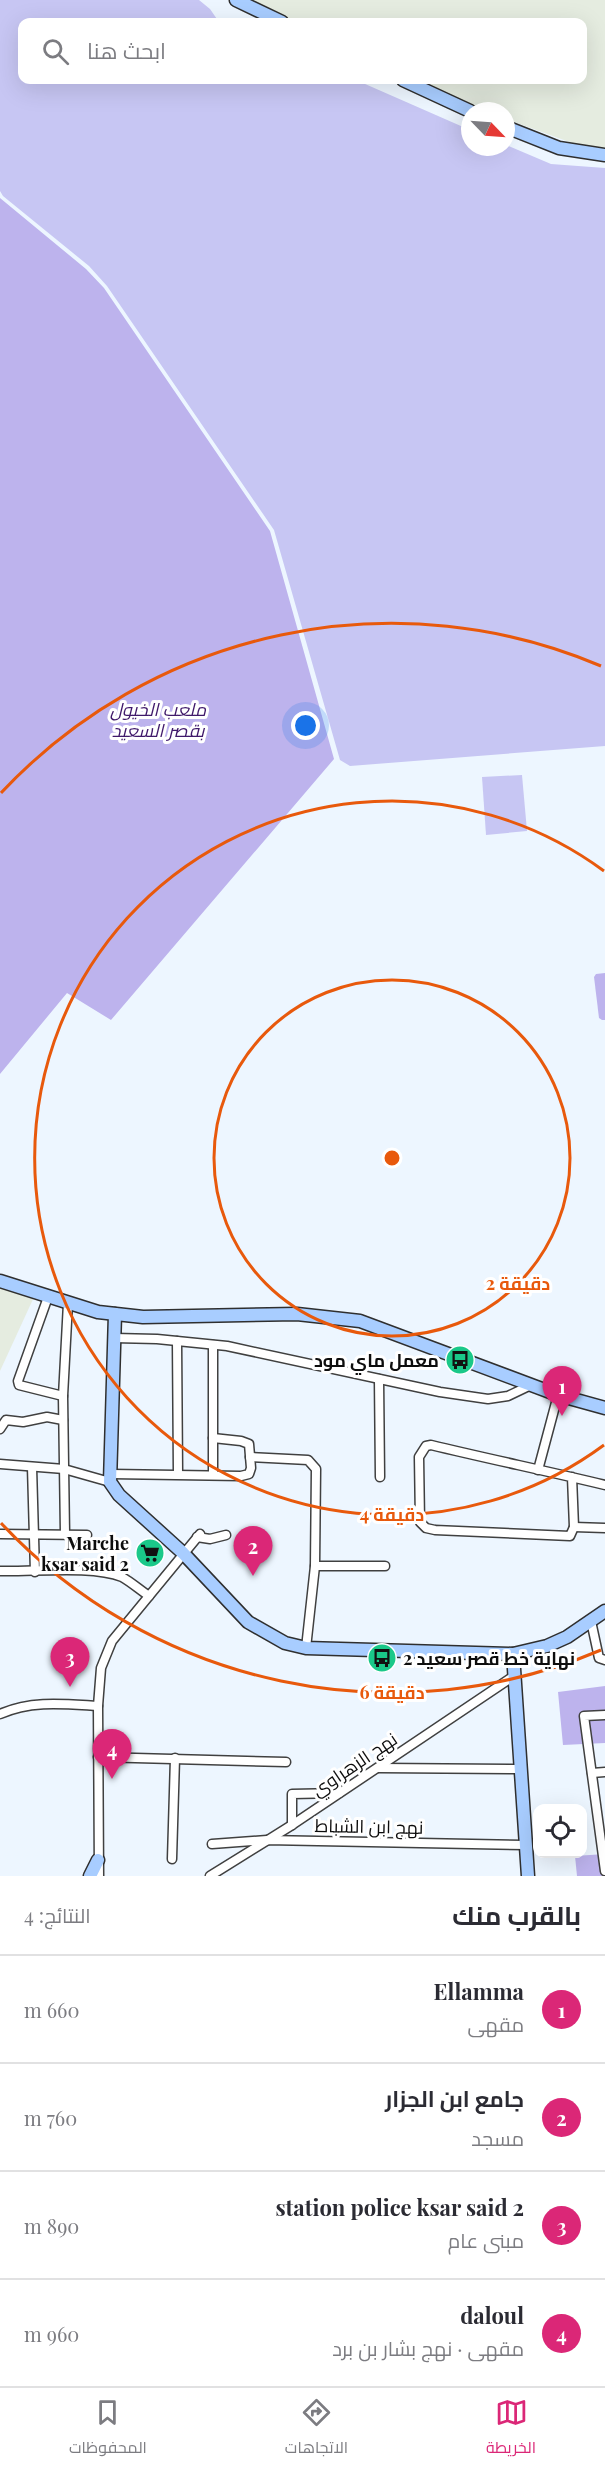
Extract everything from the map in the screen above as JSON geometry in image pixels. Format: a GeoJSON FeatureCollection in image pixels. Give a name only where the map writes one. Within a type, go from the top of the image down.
{"type":"FeatureCollection","features":[{"type":"Feature","properties":{"kind":"street"},"geometry":{"type":"LineString","coordinates":[[236,0],[274,18]]}},
{"type":"Feature","properties":{"kind":"street"},"geometry":{"type":"LineString","coordinates":[[412,84],[461,107]]}},
{"type":"Feature","properties":{"kind":"street"},"geometry":{"type":"LineString","coordinates":[[515,131],[559,148],[605,155]]}},
{"type":"Feature","properties":{"kind":"street"},"geometry":{"type":"LineString","coordinates":[[0,1281],[98,1312],[115,1314],[143,1317],[297,1314],[360,1321],[558,1395],[605,1408]]}},
{"type":"Feature","properties":{"kind":"street"},"geometry":{"type":"LineString","coordinates":[[48,1297],[18,1381],[26,1388],[63,1396]]}},
{"type":"Feature","properties":{"kind":"street"},"geometry":{"type":"LineString","coordinates":[[65,1534],[63,1396],[68,1303]]}},
{"type":"Feature","properties":{"kind":"street"},"geometry":{"type":"LineString","coordinates":[[115,1314],[111,1478],[119,1495],[183,1553],[248,1622],[285,1643],[306,1648],[513,1654],[547,1646],[567,1637],[605,1611]]}},
{"type":"Feature","properties":{"kind":"street"},"geometry":{"type":"LineString","coordinates":[[114,1338],[213,1345],[440,1392],[488,1399],[508,1396],[531,1385]]}},
{"type":"Feature","properties":{"kind":"street"},"geometry":{"type":"LineString","coordinates":[[177,1341],[178,1474]]}},
{"type":"Feature","properties":{"kind":"street"},"geometry":{"type":"LineString","coordinates":[[213,1345],[213,1475]]}},
{"type":"Feature","properties":{"kind":"street"},"geometry":{"type":"LineString","coordinates":[[379,1379],[380,1477]]}},
{"type":"Feature","properties":{"kind":"street"},"geometry":{"type":"LineString","coordinates":[[538,1470],[558,1395]]}},
{"type":"Feature","properties":{"kind":"street"},"geometry":{"type":"LineString","coordinates":[[0,1429],[6,1420],[26,1422],[47,1417],[63,1420]]}},
{"type":"Feature","properties":{"kind":"street"},"geometry":{"type":"LineString","coordinates":[[0,1464],[64,1469],[111,1478],[178,1474],[246,1475],[250,1471],[249,1444],[213,1438]]}},
{"type":"Feature","properties":{"kind":"street"},"geometry":{"type":"LineString","coordinates":[[572,1477],[574,1527],[570,1536],[435,1530],[426,1528],[420,1522],[419,1457],[426,1446],[572,1477],[605,1485]]}},
{"type":"Feature","properties":{"kind":"street"},"geometry":{"type":"LineString","coordinates":[[250,1457],[308,1460],[314,1464],[316,1474],[315,1566],[306,1648]]}},
{"type":"Feature","properties":{"kind":"street"},"geometry":{"type":"LineString","coordinates":[[32,1467],[35,1572]]}},
{"type":"Feature","properties":{"kind":"street"},"geometry":{"type":"LineString","coordinates":[[574,1527],[605,1528]]}},
{"type":"Feature","properties":{"kind":"street"},"geometry":{"type":"LineString","coordinates":[[0,1534],[87,1535]]}},
{"type":"Feature","properties":{"kind":"street"},"geometry":{"type":"LineString","coordinates":[[98,1872],[98,1706],[101,1668],[112,1641],[198,1535],[210,1539],[226,1535]]}},
{"type":"Feature","properties":{"kind":"street"},"geometry":{"type":"LineString","coordinates":[[315,1566],[385,1566]]}},
{"type":"Feature","properties":{"kind":"street"},"geometry":{"type":"LineString","coordinates":[[0,1570],[88,1571],[111,1574],[122,1578],[149,1596]]}},
{"type":"Feature","properties":{"kind":"street"},"geometry":{"type":"LineString","coordinates":[[591,1621],[599,1658],[605,1660]]}},
{"type":"Feature","properties":{"kind":"street"},"geometry":{"type":"LineString","coordinates":[[513,1654],[528,1873]]}},
{"type":"Feature","properties":{"kind":"street","name":"نهج الزهراوي"},"geometry":{"type":"LineString","coordinates":[[210,1876],[292,1825],[514,1676]]}},
{"type":"Feature","properties":{"kind":"street"},"geometry":{"type":"LineString","coordinates":[[0,1714],[13,1708],[38,1703],[98,1706]]}},
{"type":"Feature","properties":{"kind":"street"},"geometry":{"type":"LineString","coordinates":[[605,1715],[584,1716],[602,1824],[605,1871]]}},
{"type":"Feature","properties":{"kind":"street"},"geometry":{"type":"LineString","coordinates":[[98,1757],[286,1762]]}},
{"type":"Feature","properties":{"kind":"street"},"geometry":{"type":"LineString","coordinates":[[172,1859],[175,1758]]}},
{"type":"Feature","properties":{"kind":"street"},"geometry":{"type":"LineString","coordinates":[[378,1768],[521,1769]]}},
{"type":"Feature","properties":{"kind":"street"},"geometry":{"type":"LineString","coordinates":[[592,1773],[605,1772]]}},
{"type":"Feature","properties":{"kind":"street"},"geometry":{"type":"LineString","coordinates":[[292,1825],[292,1794],[339,1793]]}},
{"type":"Feature","properties":{"kind":"street","name":"نهج ابن الشباط"},"geometry":{"type":"LineString","coordinates":[[212,1844],[267,1840],[526,1845]]}},
{"type":"Feature","properties":{"kind":"shaded area"},"geometry":{"type":"Polygon","coordinates":[[[0,0],[199,0],[216,18],[18,18],[18,84],[365,84],[461,126],[461,156],[515,156],[515,149],[551,164],[605,168],[605,746],[350,766],[340,760],[274,530],[107,286],[89,266],[3,196],[0,191],[0,0]]]}},
{"type":"Feature","properties":{"kind":"shaded area"},"geometry":{"type":"Polygon","coordinates":[[[245,0],[605,0],[605,148],[575,144],[515,122],[515,102],[465,102],[423,84],[587,84],[587,18],[280,18],[245,0]]]}},
{"type":"Feature","properties":{"kind":"shaded area"},"geometry":{"type":"Polygon","coordinates":[[[522,775],[527,831],[486,835],[482,777],[522,775]]]}},
{"type":"Feature","properties":{"kind":"shaded area"},"geometry":{"type":"Polygon","coordinates":[[[0,1287],[34,1297],[0,1371],[0,1287]]]}},
{"type":"Feature","properties":{"kind":"green space","name":"ملعب الخيول بقصر السعيد"},"geometry":{"type":"Polygon","coordinates":[[[0,198],[86,269],[104,288],[270,531],[334,759],[111,1020],[67,993],[0,1074],[0,198]]]}},
{"type":"Feature","properties":{"kind":"green space"},"geometry":{"type":"Polygon","coordinates":[[[605,973],[605,1020],[602,1020],[599,1018],[594,977],[596,974],[605,973]]]}},
{"type":"Feature","properties":{"kind":"green space"},"geometry":{"type":"Polygon","coordinates":[[[605,1686],[605,1743],[563,1745],[558,1692],[605,1686]]]}},
{"type":"Feature","properties":{"kind":"green space"},"geometry":{"type":"Polygon","coordinates":[[[605,1854],[605,1876],[577,1876],[575,1858],[587,1858],[587,1855],[605,1854]]]}},
{"type":"Feature","properties":{"kind":"place","name":"معمل ماي مود"},"geometry":{"type":"Point","coordinates":[460,1360]}},
{"type":"Feature","properties":{"kind":"place","name":"Ellamma"},"geometry":{"type":"Point","coordinates":[562,1416]}},
{"type":"Feature","properties":{"kind":"place","name":"Marche ksar said 2"},"geometry":{"type":"Point","coordinates":[150,1553]}},
{"type":"Feature","properties":{"kind":"place","name":"جامع ابن الجزار"},"geometry":{"type":"Point","coordinates":[253,1576]}},
{"type":"Feature","properties":{"kind":"place","name":"نهاية خط قصر سعيد 2"},"geometry":{"type":"Point","coordinates":[382,1658]}},
{"type":"Feature","properties":{"kind":"place","name":"station police ksar said 2"},"geometry":{"type":"Point","coordinates":[70,1687]}},
{"type":"Feature","properties":{"kind":"place","name":"daloul"},"geometry":{"type":"Point","coordinates":[112,1779]}}]}
